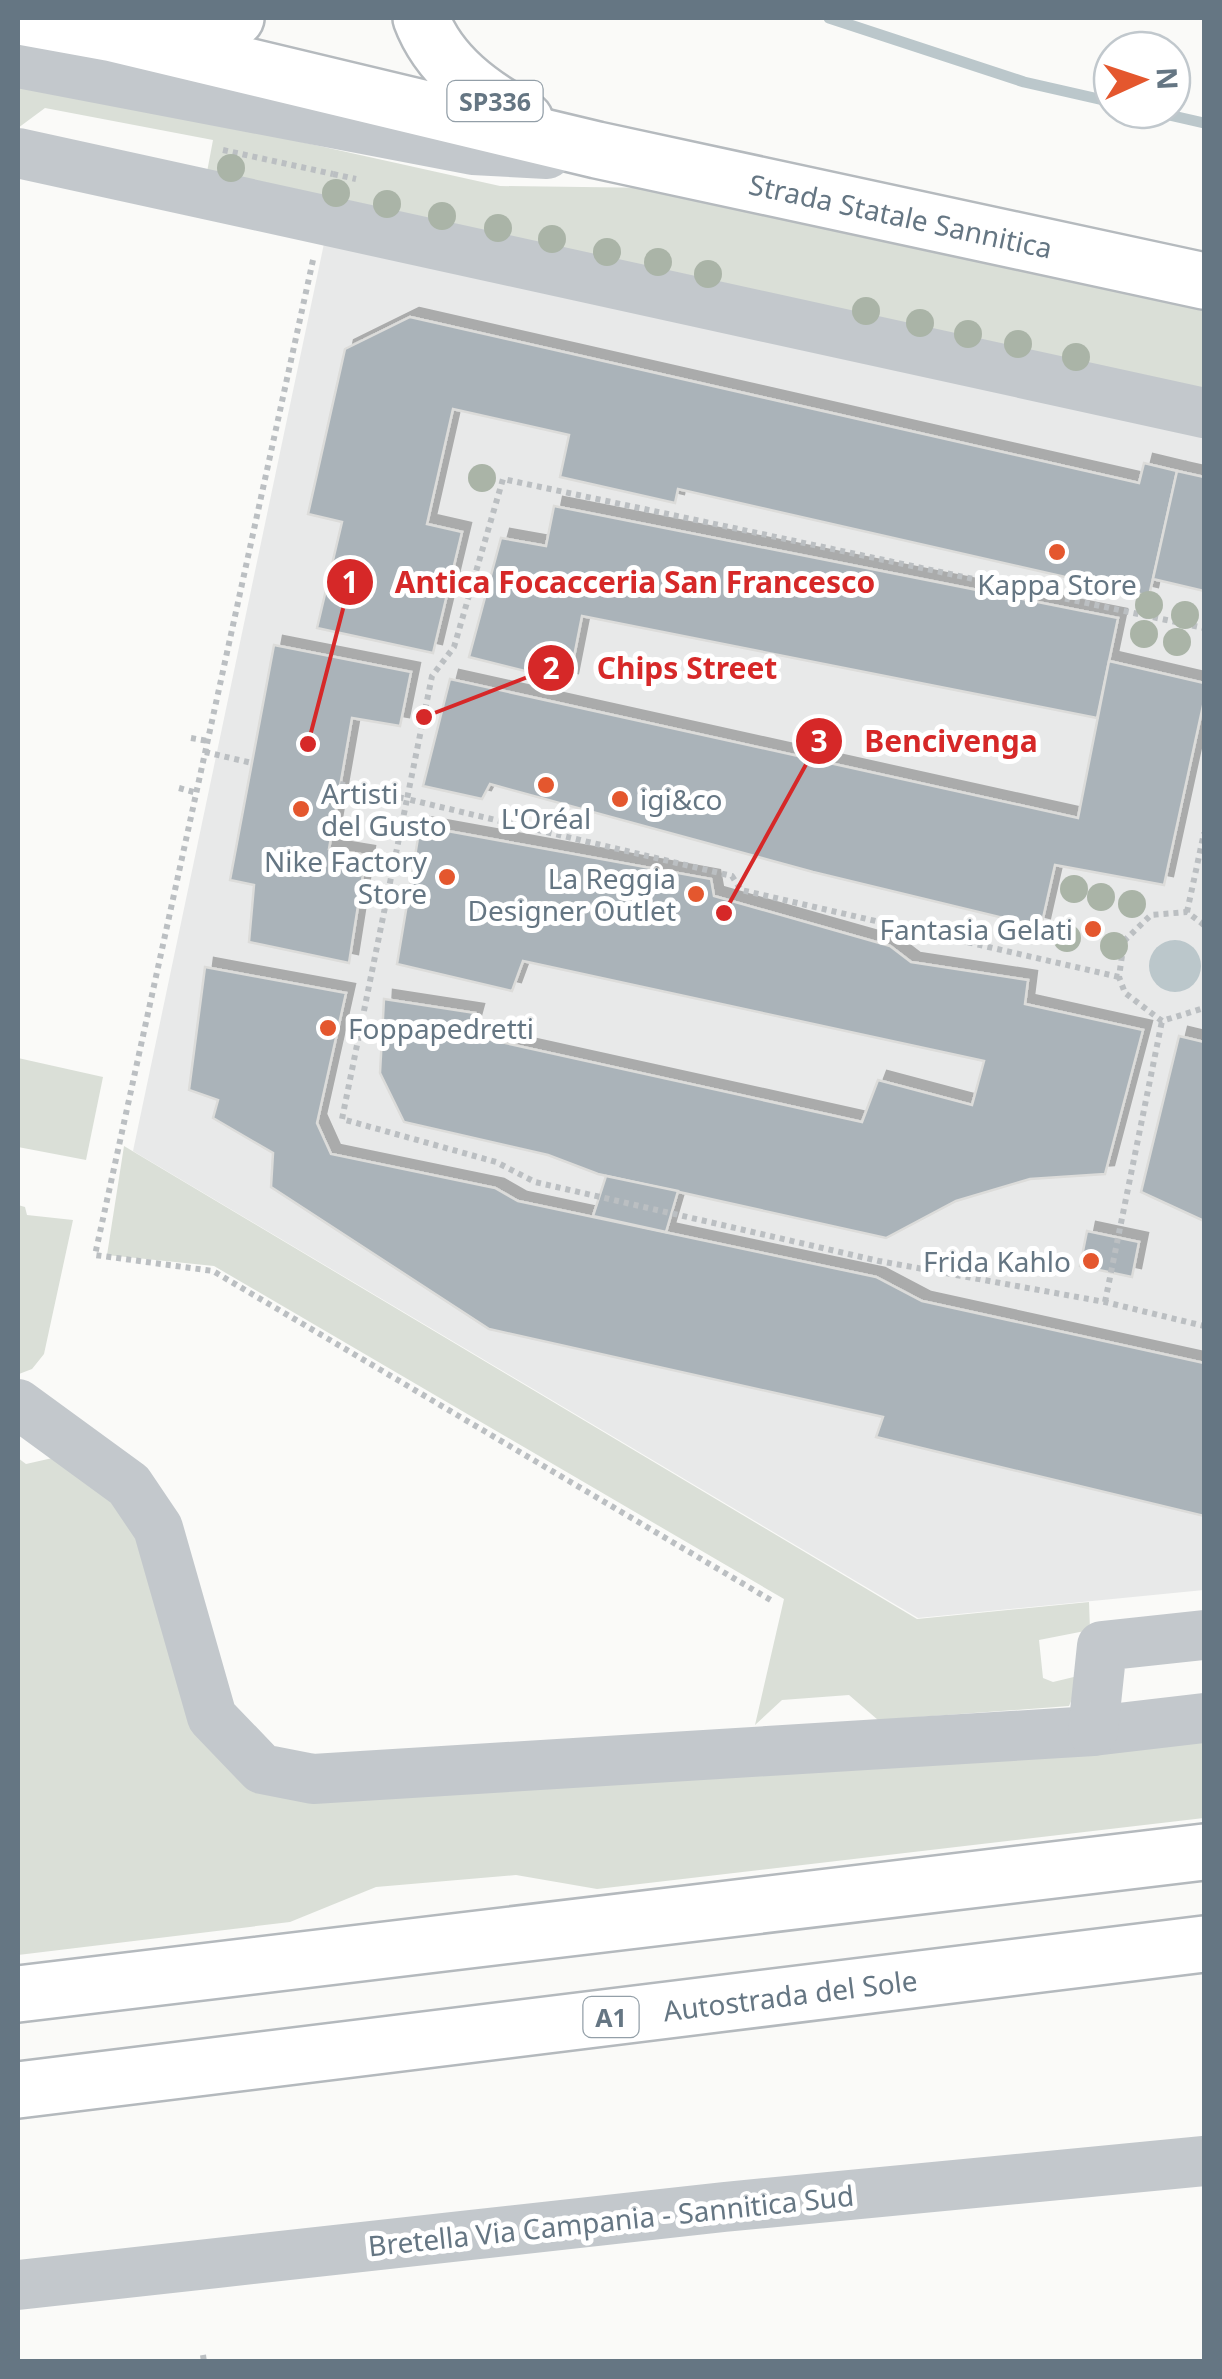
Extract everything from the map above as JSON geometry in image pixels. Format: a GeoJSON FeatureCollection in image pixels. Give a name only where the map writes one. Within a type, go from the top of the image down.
{"type":"FeatureCollection","features":[{"type":"Feature","properties":{"kind":"main road","name":"Strada Statale Sannitica"},"geometry":{"type":"LineString","coordinates":[[25,18],[112,34],[597,150],[1204,281]]}},
{"type":"Feature","properties":{"kind":"main road"},"geometry":{"type":"LineString","coordinates":[[112,34],[236,18]]}},
{"type":"Feature","properties":{"kind":"main road","name":"Strada Statale Sannitica"},"geometry":{"type":"LineString","coordinates":[[421,18],[436,50],[459,77],[521,119],[597,150]]}},
{"type":"Feature","properties":{"kind":"main road"},"geometry":{"type":"LineString","coordinates":[[18,1994],[1204,1852]]}},
{"type":"Feature","properties":{"kind":"main road","name":"Autostrada del Sole"},"geometry":{"type":"LineString","coordinates":[[18,2090],[1204,1944]]}},
{"type":"Feature","properties":{"kind":"street"},"geometry":{"type":"LineString","coordinates":[[18,63],[472,150],[532,156],[597,150]]}},
{"type":"Feature","properties":{"kind":"street"},"geometry":{"type":"LineString","coordinates":[[18,154],[1204,413]]}},
{"type":"Feature","properties":{"kind":"street"},"geometry":{"type":"LineString","coordinates":[[18,1404],[129,1486],[148,1513],[158,1528],[212,1718],[262,1768],[313,1779],[1093,1731],[1204,1718]]}},
{"type":"Feature","properties":{"kind":"street"},"geometry":{"type":"LineString","coordinates":[[1093,1731],[1102,1646],[1204,1635]]}},
{"type":"Feature","properties":{"kind":"street","name":"Bretella Via Campania - Sannitica Sud"},"geometry":{"type":"LineString","coordinates":[[18,2284],[685,2212],[1204,2162]]}},
{"type":"Feature","properties":{"kind":"path"},"geometry":{"type":"LineString","coordinates":[[315,252],[95,1255],[213,1271],[774,1602]]}},
{"type":"Feature","properties":{"kind":"path"},"geometry":{"type":"LineString","coordinates":[[277,350],[291,354]]}},
{"type":"Feature","properties":{"kind":"path"},"geometry":{"type":"LineString","coordinates":[[1204,628],[502,478],[454,647],[432,676],[342,1119],[496,1162],[534,1182],[879,1261],[1105,1302],[1204,1326]]}},
{"type":"Feature","properties":{"kind":"path"},"geometry":{"type":"LineString","coordinates":[[191,738],[208,742]]}},
{"type":"Feature","properties":{"kind":"path"},"geometry":{"type":"LineString","coordinates":[[205,752],[252,762]]}},
{"type":"Feature","properties":{"kind":"path"},"geometry":{"type":"LineString","coordinates":[[340,784],[732,876],[741,890],[1119,977]]}},
{"type":"Feature","properties":{"kind":"path"},"geometry":{"type":"LineString","coordinates":[[180,788],[197,792]]}},
{"type":"Feature","properties":{"kind":"path"},"geometry":{"type":"LineString","coordinates":[[1187,912],[1204,832]]}},
{"type":"Feature","properties":{"kind":"path"},"geometry":{"type":"LineString","coordinates":[[1162,1021],[1125,993],[1119,977],[1124,941],[1150,916],[1187,912],[1204,925]]}},
{"type":"Feature","properties":{"kind":"path"},"geometry":{"type":"LineString","coordinates":[[1162,1021],[1204,1008]]}},
{"type":"Feature","properties":{"kind":"path"},"geometry":{"type":"LineString","coordinates":[[1105,1302],[1162,1021]]}},
{"type":"Feature","properties":{"kind":"shaded area"},"geometry":{"type":"Polygon","coordinates":[[[18,79],[500,186],[658,188],[1204,307],[1204,389],[207,172],[213,140],[45,108],[18,128],[18,79]]]}},
{"type":"Feature","properties":{"kind":"shaded area","name":"La Reggia Designer Outlet"},"geometry":{"type":"Polygon","coordinates":[[[326,234],[1204,432],[1204,1590],[918,1618],[133,1151],[326,234]]]}},
{"type":"Feature","properties":{"kind":"shaded area"},"geometry":{"type":"Polygon","coordinates":[[[1175,940],[1194,947],[1201,966],[1194,985],[1175,992],[1156,985],[1149,966],[1156,947],[1175,940]]]}},
{"type":"Feature","properties":{"kind":"shaded area"},"geometry":{"type":"Polygon","coordinates":[[[18,1058],[103,1077],[86,1160],[18,1147],[18,1058]]]}},
{"type":"Feature","properties":{"kind":"shaded area"},"geometry":{"type":"Polygon","coordinates":[[[124,1146],[917,1619],[1089,1602],[1090,1630],[1039,1640],[1043,1678],[1053,1682],[1082,1675],[1069,1706],[878,1720],[849,1695],[782,1700],[755,1725],[784,1599],[214,1266],[107,1255],[124,1146]]]}},
{"type":"Feature","properties":{"kind":"shaded area"},"geometry":{"type":"Polygon","coordinates":[[[18,1205],[25,1207],[27,1215],[73,1220],[44,1354],[32,1369],[19,1374],[18,1205]]]}},
{"type":"Feature","properties":{"kind":"shaded area"},"geometry":{"type":"Polygon","coordinates":[[[57,1457],[128,1510],[235,1776],[1204,1741],[1204,1818],[597,1889],[516,1875],[376,1887],[290,1922],[18,1955],[18,1458],[26,1464],[57,1457]]]}},
{"type":"Feature","properties":{"kind":"building"},"geometry":{"type":"Polygon","coordinates":[[[410,317],[1139,483],[1144,463],[1177,471],[1149,596],[678,489],[675,503],[560,477],[569,435],[453,409],[427,524],[462,532],[433,653],[317,628],[342,522],[308,514],[345,349],[410,317]]]}},
{"type":"Feature","properties":{"kind":"building"},"geometry":{"type":"Polygon","coordinates":[[[1177,471],[1204,477],[1204,591],[1153,579],[1177,471]]]}},
{"type":"Feature","properties":{"kind":"building"},"geometry":{"type":"Polygon","coordinates":[[[554,506],[1118,618],[1097,718],[582,616],[569,682],[469,657],[501,538],[546,546],[554,506]]]}},
{"type":"Feature","properties":{"kind":"building"},"geometry":{"type":"Polygon","coordinates":[[[274,645],[411,672],[400,726],[352,718],[329,849],[366,855],[349,963],[249,942],[254,885],[230,880],[274,645]]]}},
{"type":"Feature","properties":{"kind":"building"},"geometry":{"type":"Polygon","coordinates":[[[1109,661],[1204,683],[1204,701],[1164,885],[1055,865],[1041,927],[813,872],[490,784],[482,799],[423,786],[450,679],[1078,818],[1109,661]]]}},
{"type":"Feature","properties":{"kind":"building"},"geometry":{"type":"Polygon","coordinates":[[[420,826],[711,879],[714,896],[890,946],[911,962],[1028,980],[1025,1004],[1143,1030],[1105,1174],[1030,1179],[956,1201],[886,1238],[598,1174],[548,1155],[404,1122],[380,1073],[384,999],[475,1013],[469,1035],[862,1122],[878,1080],[972,1105],[984,1061],[523,961],[512,991],[397,964],[420,826]]]}},
{"type":"Feature","properties":{"kind":"building"},"geometry":{"type":"Polygon","coordinates":[[[205,967],[346,993],[317,1123],[331,1154],[495,1188],[518,1201],[876,1277],[922,1301],[1204,1363],[1204,1516],[876,1437],[883,1417],[489,1329],[271,1187],[273,1153],[213,1118],[218,1100],[189,1090],[205,967]]]}},
{"type":"Feature","properties":{"kind":"building"},"geometry":{"type":"Polygon","coordinates":[[[1179,1036],[1204,1042],[1204,1221],[1141,1192],[1179,1036]]]}},
{"type":"Feature","properties":{"kind":"building"},"geometry":{"type":"Polygon","coordinates":[[[606,1176],[678,1191],[666,1232],[593,1216],[606,1176]]]}},
{"type":"Feature","properties":{"kind":"building"},"geometry":{"type":"Polygon","coordinates":[[[1087,1231],[1139,1242],[1132,1277],[1080,1266],[1087,1231]]]}},
{"type":"Feature","properties":{"kind":"waterway"},"geometry":{"type":"LineString","coordinates":[[829,18],[1024,82],[1092,97]]}},
{"type":"Feature","properties":{"kind":"waterway"},"geometry":{"type":"LineString","coordinates":[[1192,120],[1204,123]]}},
{"type":"Feature","properties":{"kind":"place","name":"Kappa Store"},"geometry":{"type":"Point","coordinates":[1057,552]}},
{"type":"Feature","properties":{"kind":"place","name":"Chips Street"},"geometry":{"type":"Point","coordinates":[424,717]}},
{"type":"Feature","properties":{"kind":"place","name":"Antica Focacceria San Francesco"},"geometry":{"type":"Point","coordinates":[308,744]}},
{"type":"Feature","properties":{"kind":"place","name":"L'Oréal"},"geometry":{"type":"Point","coordinates":[546,785]}},
{"type":"Feature","properties":{"kind":"place","name":"igi&co"},"geometry":{"type":"Point","coordinates":[620,799]}},
{"type":"Feature","properties":{"kind":"place","name":"Artisti del Gusto"},"geometry":{"type":"Point","coordinates":[301,809]}},
{"type":"Feature","properties":{"kind":"place","name":"Nike Factory Store"},"geometry":{"type":"Point","coordinates":[447,877]}},
{"type":"Feature","properties":{"kind":"place","name":"La Reggia Designer Outlet"},"geometry":{"type":"Point","coordinates":[696,894]}},
{"type":"Feature","properties":{"kind":"place","name":"Bencivenga"},"geometry":{"type":"Point","coordinates":[724,913]}},
{"type":"Feature","properties":{"kind":"place","name":"Fantasia Gelati"},"geometry":{"type":"Point","coordinates":[1093,929]}},
{"type":"Feature","properties":{"kind":"place","name":"Foppapedretti"},"geometry":{"type":"Point","coordinates":[328,1028]}},
{"type":"Feature","properties":{"kind":"place","name":"Frida Kahlo"},"geometry":{"type":"Point","coordinates":[1091,1261]}}]}
